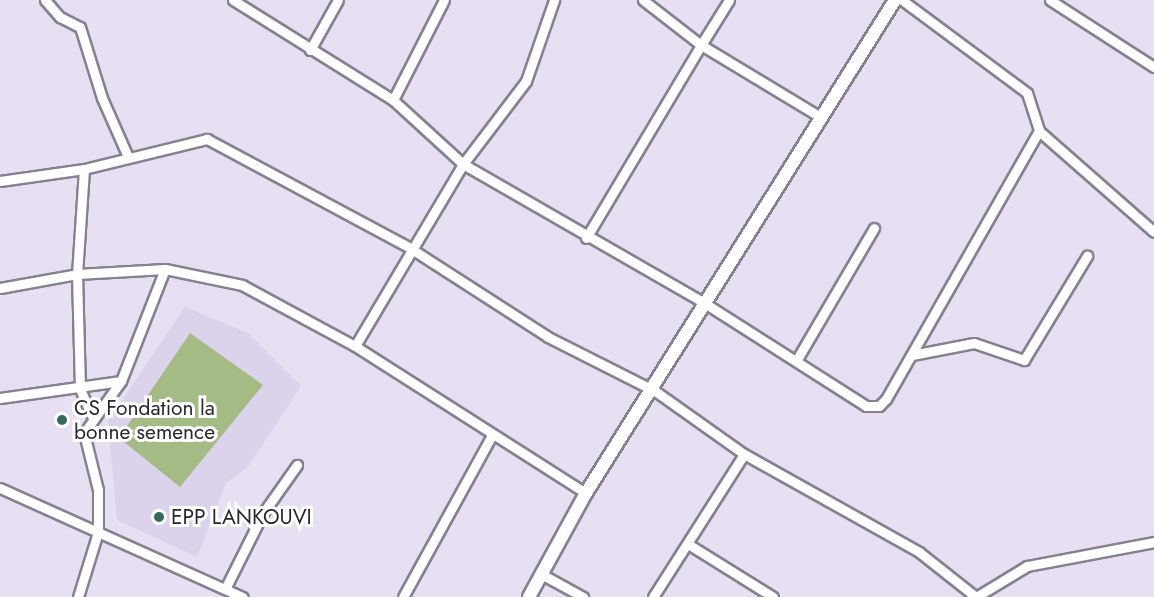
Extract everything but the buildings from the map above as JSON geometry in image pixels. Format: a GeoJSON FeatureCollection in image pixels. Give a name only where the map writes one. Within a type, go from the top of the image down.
{"type":"FeatureCollection","features":[{"type":"Feature","properties":{"kind":"street"},"geometry":{"type":"LineString","coordinates":[[45,0],[60,17],[80,27],[102,98],[128,157]]}},
{"type":"Feature","properties":{"kind":"street"},"geometry":{"type":"LineString","coordinates":[[234,0],[310,50],[393,100],[463,164],[586,238],[706,304],[866,406],[879,406],[912,355],[1040,131]]}},
{"type":"Feature","properties":{"kind":"street"},"geometry":{"type":"LineString","coordinates":[[310,50],[338,0]]}},
{"type":"Feature","properties":{"kind":"street"},"geometry":{"type":"LineString","coordinates":[[393,100],[444,0]]}},
{"type":"Feature","properties":{"kind":"street"},"geometry":{"type":"LineString","coordinates":[[355,346],[410,248],[463,164],[526,81],[554,0]]}},
{"type":"Feature","properties":{"kind":"street"},"geometry":{"type":"LineString","coordinates":[[643,0],[701,45],[822,118]]}},
{"type":"Feature","properties":{"kind":"street"},"geometry":{"type":"LineString","coordinates":[[586,238],[729,0]]}},
{"type":"Feature","properties":{"kind":"street"},"geometry":{"type":"LineString","coordinates":[[529,597],[586,493],[655,391],[706,304],[895,0]]}},
{"type":"Feature","properties":{"kind":"street"},"geometry":{"type":"LineString","coordinates":[[902,0],[1027,93],[1040,131],[1154,232]]}},
{"type":"Feature","properties":{"kind":"street"},"geometry":{"type":"LineString","coordinates":[[1050,0],[1154,67]]}},
{"type":"Feature","properties":{"kind":"street"},"geometry":{"type":"LineString","coordinates":[[0,182],[84,169],[207,139],[410,248],[548,337],[655,391],[744,454],[919,552],[976,597],[1027,566],[1154,542]]}},
{"type":"Feature","properties":{"kind":"street"},"geometry":{"type":"LineString","coordinates":[[84,169],[77,274],[80,389],[92,416]]}},
{"type":"Feature","properties":{"kind":"street"},"geometry":{"type":"LineString","coordinates":[[796,361],[874,228]]}},
{"type":"Feature","properties":{"kind":"street"},"geometry":{"type":"LineString","coordinates":[[912,355],[974,343],[1024,360],[1087,256]]}},
{"type":"Feature","properties":{"kind":"street"},"geometry":{"type":"LineString","coordinates":[[78,597],[98,532],[98,490],[84,433],[92,416],[121,381],[165,269]]}},
{"type":"Feature","properties":{"kind":"street"},"geometry":{"type":"LineString","coordinates":[[0,288],[77,274],[165,269],[242,285],[355,346],[491,437],[586,493]]}},
{"type":"Feature","properties":{"kind":"street"},"geometry":{"type":"LineString","coordinates":[[0,398],[80,389],[121,381]]}},
{"type":"Feature","properties":{"kind":"street"},"geometry":{"type":"LineString","coordinates":[[403,597],[491,437]]}},
{"type":"Feature","properties":{"kind":"street"},"geometry":{"type":"LineString","coordinates":[[653,597],[744,454]]}},
{"type":"Feature","properties":{"kind":"street"},"geometry":{"type":"LineString","coordinates":[[226,587],[263,513],[297,465]]}},
{"type":"Feature","properties":{"kind":"street"},"geometry":{"type":"LineString","coordinates":[[0,488],[226,587],[243,597]]}},
{"type":"Feature","properties":{"kind":"street"},"geometry":{"type":"LineString","coordinates":[[688,544],[773,597]]}},
{"type":"Feature","properties":{"kind":"street"},"geometry":{"type":"LineString","coordinates":[[543,575],[583,597]]}},
{"type":"Feature","properties":{"kind":"shaded area","name":"EPP LANKOUVI"},"geometry":{"type":"Polygon","coordinates":[[[185,307],[248,333],[301,386],[248,467],[226,483],[197,557],[117,520],[108,421],[185,307]]]}},
{"type":"Feature","properties":{"kind":"green space"},"geometry":{"type":"Polygon","coordinates":[[[190,333],[263,385],[180,487],[119,438],[190,333]]]}},
{"type":"Feature","properties":{"kind":"place","name":"CS Fondation la bonne semence"},"geometry":{"type":"Point","coordinates":[62,420]}},
{"type":"Feature","properties":{"kind":"place","name":"EPP LANKOUVI"},"geometry":{"type":"Point","coordinates":[159,517]}}]}
